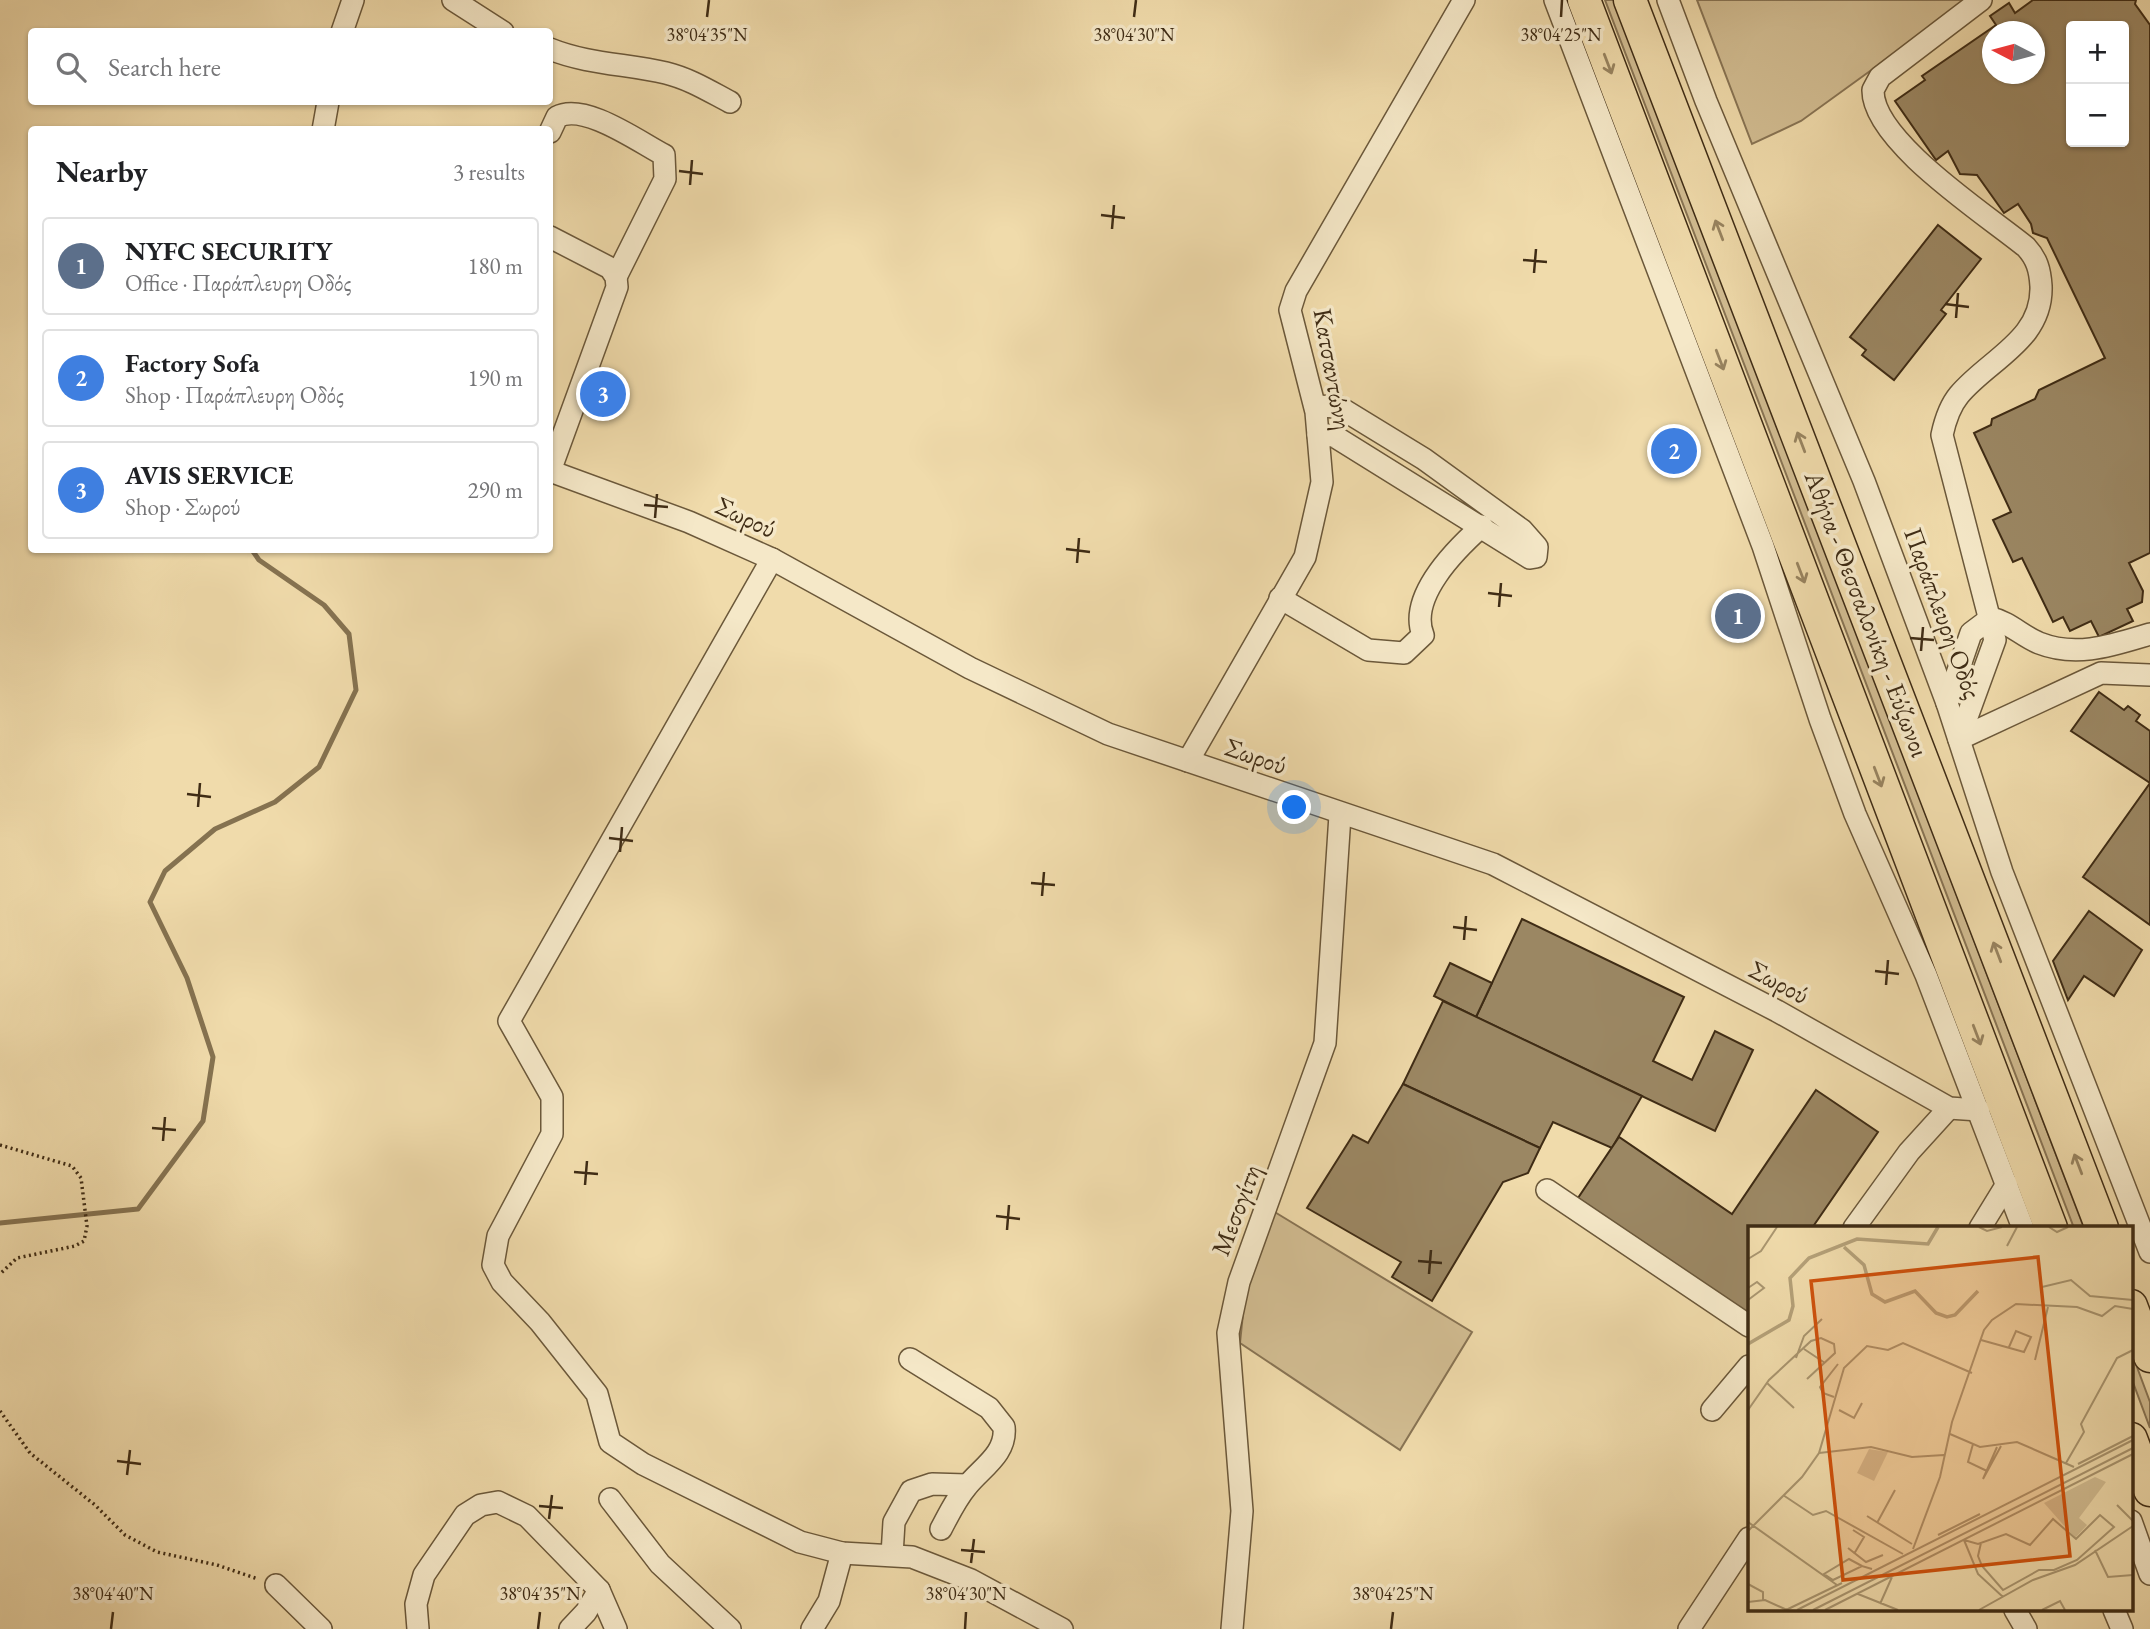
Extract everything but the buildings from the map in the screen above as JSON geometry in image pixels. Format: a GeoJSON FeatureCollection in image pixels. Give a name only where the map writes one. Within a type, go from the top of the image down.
{"type":"FeatureCollection","features":[{"type":"Feature","properties":{"kind":"highway","name":"Αθήνα - Θεσσαλονίκη - Εύζωνοι"},"geometry":{"type":"LineString","coordinates":[[1584,0],[2050,1226]]}},
{"type":"Feature","properties":{"kind":"highway","name":"Αθήνα - Θεσσαλονίκη - Εύζωνοι"},"geometry":{"type":"LineString","coordinates":[[1630,0],[2101,1226]]}},
{"type":"Feature","properties":{"kind":"highway"},"geometry":{"type":"LineString","coordinates":[[2132,1309],[2150,1356]]}},
{"type":"Feature","properties":{"kind":"highway"},"geometry":{"type":"LineString","coordinates":[[2132,1442],[2150,1490]]}},
{"type":"Feature","properties":{"kind":"street"},"geometry":{"type":"LineString","coordinates":[[343,28],[353,0]]}},
{"type":"Feature","properties":{"kind":"street"},"geometry":{"type":"LineString","coordinates":[[453,0],[497,28]]}},
{"type":"Feature","properties":{"kind":"street","name":"Κατσαντώνη"},"geometry":{"type":"LineString","coordinates":[[1188,761],[1306,557],[1322,482],[1315,406],[1290,310],[1296,291],[1464,0]]}},
{"type":"Feature","properties":{"kind":"street"},"geometry":{"type":"LineString","coordinates":[[1555,0],[1763,546],[1819,719],[1851,802],[1926,975],[2022,1226]]}},
{"type":"Feature","properties":{"kind":"street","name":"Παράπλευρη Οδός"},"geometry":{"type":"LineString","coordinates":[[1668,0],[1706,101],[1864,481],[1947,703],[2025,934],[2150,1252]]}},
{"type":"Feature","properties":{"kind":"street"},"geometry":{"type":"LineString","coordinates":[[1959,739],[1995,640],[1992,618],[1942,435],[1950,408],[1959,395],[2029,331],[2040,310],[2040,271],[2036,257],[2026,247],[1921,167],[1877,113],[1873,90],[1880,78],[1981,0]]}},
{"type":"Feature","properties":{"kind":"street"},"geometry":{"type":"LineString","coordinates":[[553,50],[608,65],[667,74],[693,82],[730,102]]}},
{"type":"Feature","properties":{"kind":"street"},"geometry":{"type":"LineString","coordinates":[[324,126],[327,105]]}},
{"type":"Feature","properties":{"kind":"street"},"geometry":{"type":"LineString","coordinates":[[553,126],[557,117],[577,113],[593,117],[664,155],[665,179],[616,277]]}},
{"type":"Feature","properties":{"kind":"street"},"geometry":{"type":"LineString","coordinates":[[553,239],[610,268],[616,277],[617,287],[553,463]]}},
{"type":"Feature","properties":{"kind":"street"},"geometry":{"type":"LineString","coordinates":[[1315,406],[1339,407],[1424,459],[1521,530],[1537,547],[1536,557],[1530,558],[1334,436],[1318,435]]}},
{"type":"Feature","properties":{"kind":"street","name":"Σωρού"},"geometry":{"type":"LineString","coordinates":[[553,472],[689,522],[772,559],[983,674],[1108,734],[1340,815],[1493,864],[1777,1011],[1949,1108],[1979,1110]]}},
{"type":"Feature","properties":{"kind":"street"},"geometry":{"type":"LineString","coordinates":[[1280,598],[1368,650],[1404,653],[1423,635],[1418,623],[1421,599],[1464,542],[1482,526]]}},
{"type":"Feature","properties":{"kind":"street"},"geometry":{"type":"LineString","coordinates":[[772,559],[509,1021],[552,1097],[552,1134],[498,1236],[493,1265],[502,1282],[540,1322],[597,1394],[610,1442],[643,1464],[800,1542],[842,1553],[912,1557],[971,1580],[1062,1629]]}},
{"type":"Feature","properties":{"kind":"street"},"geometry":{"type":"LineString","coordinates":[[1947,703],[1971,633],[1992,618]]}},
{"type":"Feature","properties":{"kind":"street"},"geometry":{"type":"LineString","coordinates":[[1992,618],[2041,644],[2078,651],[2106,647],[2150,634]]}},
{"type":"Feature","properties":{"kind":"street"},"geometry":{"type":"LineString","coordinates":[[1959,739],[2101,673],[2150,675]]}},
{"type":"Feature","properties":{"kind":"street","name":"Μεσογίτη"},"geometry":{"type":"LineString","coordinates":[[1232,1629],[1242,1511],[1228,1333],[1240,1282],[1325,1043],[1340,815]]}},
{"type":"Feature","properties":{"kind":"street"},"geometry":{"type":"LineString","coordinates":[[1855,1226],[1909,1152],[1949,1108]]}},
{"type":"Feature","properties":{"kind":"street"},"geometry":{"type":"LineString","coordinates":[[1981,1226],[2007,1184]]}},
{"type":"Feature","properties":{"kind":"street"},"geometry":{"type":"LineString","coordinates":[[1547,1190],[1748,1325]]}},
{"type":"Feature","properties":{"kind":"street"},"geometry":{"type":"LineString","coordinates":[[910,1359],[989,1408],[1004,1427],[1001,1445],[992,1461],[967,1485],[941,1529]]}},
{"type":"Feature","properties":{"kind":"street"},"geometry":{"type":"LineString","coordinates":[[1712,1409],[1748,1367]]}},
{"type":"Feature","properties":{"kind":"street"},"geometry":{"type":"LineString","coordinates":[[892,1555],[894,1522],[911,1491],[932,1484],[967,1485]]}},
{"type":"Feature","properties":{"kind":"street"},"geometry":{"type":"LineString","coordinates":[[610,1499],[660,1564],[730,1629]]}},
{"type":"Feature","properties":{"kind":"street"},"geometry":{"type":"LineString","coordinates":[[418,1629],[416,1604],[424,1575],[465,1515],[481,1505],[498,1502],[527,1516],[598,1590],[616,1629]]}},
{"type":"Feature","properties":{"kind":"street"},"geometry":{"type":"LineString","coordinates":[[2132,1524],[2150,1574]]}},
{"type":"Feature","properties":{"kind":"street"},"geometry":{"type":"LineString","coordinates":[[1689,1629],[1748,1540]]}},
{"type":"Feature","properties":{"kind":"street"},"geometry":{"type":"LineString","coordinates":[[812,1629],[829,1601],[842,1553]]}},
{"type":"Feature","properties":{"kind":"street"},"geometry":{"type":"LineString","coordinates":[[276,1586],[321,1629]]}},
{"type":"Feature","properties":{"kind":"street"},"geometry":{"type":"LineString","coordinates":[[570,1629],[586,1612],[598,1590]]}},
{"type":"Feature","properties":{"kind":"street"},"geometry":{"type":"LineString","coordinates":[[2016,1612],[2026,1629]]}},
{"type":"Feature","properties":{"kind":"street"},"geometry":{"type":"LineString","coordinates":[[2115,1612],[2122,1629]]}},
{"type":"Feature","properties":{"kind":"path"},"geometry":{"type":"LineString","coordinates":[[0,1145],[72,1166],[81,1178],[88,1226],[84,1241],[75,1246],[18,1258],[0,1274]]}},
{"type":"Feature","properties":{"kind":"path"},"geometry":{"type":"LineString","coordinates":[[0,1411],[30,1454],[95,1505],[125,1535],[157,1552],[217,1565],[276,1586]]}},
{"type":"Feature","properties":{"kind":"shaded area"},"geometry":{"type":"Polygon","coordinates":[[[1605,0],[1615,0],[2083,1226],[2073,1226],[1605,0]]]}},
{"type":"Feature","properties":{"kind":"shaded area"},"geometry":{"type":"Polygon","coordinates":[[[1697,0],[1977,0],[1917,37],[1801,121],[1752,144],[1697,0]]]}},
{"type":"Feature","properties":{"kind":"shaded area"},"geometry":{"type":"Polygon","coordinates":[[[1273,1211],[1472,1332],[1400,1450],[1240,1343],[1245,1294],[1273,1211]]]}},
{"type":"Feature","properties":{"kind":"shaded area"},"geometry":{"type":"Polygon","coordinates":[[[2132,1354],[2150,1402],[2150,1428],[2132,1380],[2132,1354]]]}},
{"type":"Feature","properties":{"kind":"waterway"},"geometry":{"type":"LineString","coordinates":[[0,1223],[138,1209],[203,1121],[213,1057],[187,978],[150,902],[165,871],[215,829],[275,802],[319,767],[356,690],[349,634],[324,605],[259,560],[254,553]]}},
{"type":"Feature","properties":{"kind":"place","name":"AVIS SERVICE"},"geometry":{"type":"Point","coordinates":[603,394]}},
{"type":"Feature","properties":{"kind":"place","name":"Factory Sofa"},"geometry":{"type":"Point","coordinates":[1674,451]}},
{"type":"Feature","properties":{"kind":"place","name":"NYFC SECURITY"},"geometry":{"type":"Point","coordinates":[1738,616]}}]}
